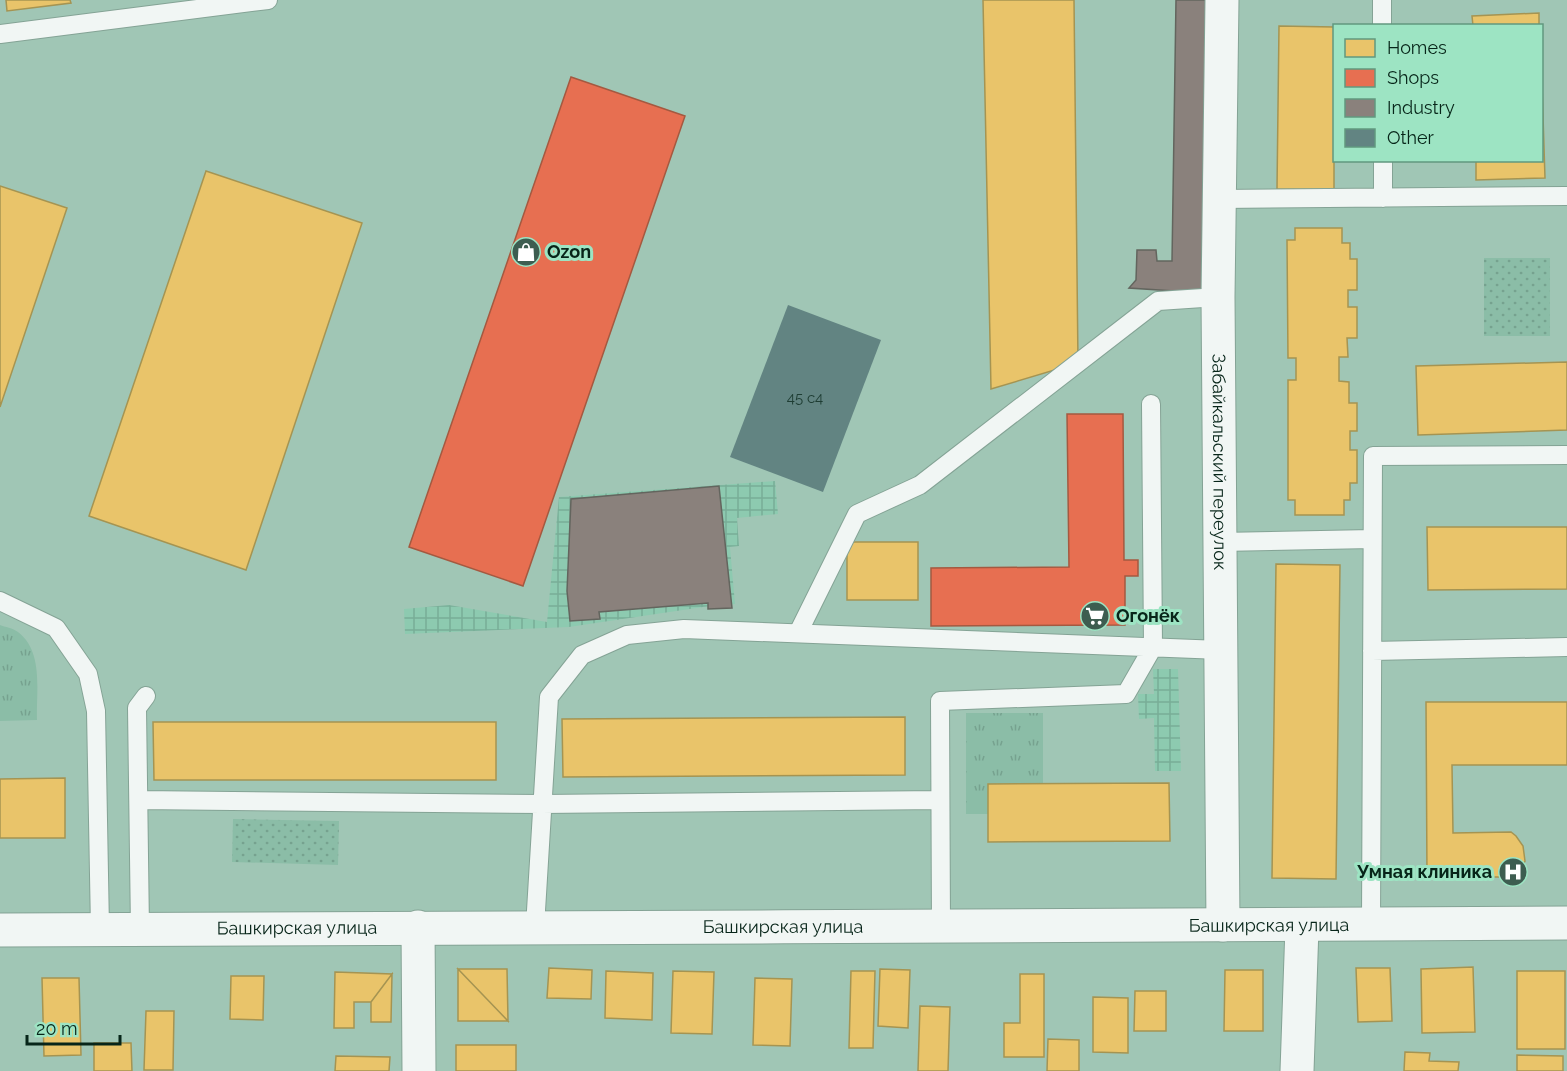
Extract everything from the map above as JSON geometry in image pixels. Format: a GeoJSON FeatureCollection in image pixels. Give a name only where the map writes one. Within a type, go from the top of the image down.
{"type":"FeatureCollection","features":[{"type":"Feature","properties":{"kind":"street","name":"Забайкальский переулок"},"geometry":{"type":"LineString","coordinates":[[1222,0],[1218,297],[1223,925]]}},
{"type":"Feature","properties":{"kind":"street","name":"Башкирская улица"},"geometry":{"type":"LineString","coordinates":[[0,930],[1223,925],[1302,927],[1567,923]]}},
{"type":"Feature","properties":{"kind":"street"},"geometry":{"type":"LineString","coordinates":[[418,927],[419,1071]]}},
{"type":"Feature","properties":{"kind":"street"},"geometry":{"type":"LineString","coordinates":[[1297,1071],[1302,927]]}},
{"type":"Feature","properties":{"kind":"lane"},"geometry":{"type":"LineString","coordinates":[[0,34],[268,0]]}},
{"type":"Feature","properties":{"kind":"lane"},"geometry":{"type":"LineString","coordinates":[[1382,0],[1383,24]]}},
{"type":"Feature","properties":{"kind":"lane"},"geometry":{"type":"LineString","coordinates":[[1383,162],[1383,198]]}},
{"type":"Feature","properties":{"kind":"lane"},"geometry":{"type":"LineString","coordinates":[[1219,199],[1567,196]]}},
{"type":"Feature","properties":{"kind":"lane"},"geometry":{"type":"LineString","coordinates":[[798,633],[857,514],[920,484],[1158,301],[1218,297]]}},
{"type":"Feature","properties":{"kind":"lane"},"geometry":{"type":"LineString","coordinates":[[941,926],[940,701],[1126,694],[1153,647],[1151,404]]}},
{"type":"Feature","properties":{"kind":"lane"},"geometry":{"type":"LineString","coordinates":[[1371,925],[1373,456],[1567,455]]}},
{"type":"Feature","properties":{"kind":"lane"},"geometry":{"type":"LineString","coordinates":[[1220,542],[1372,539]]}},
{"type":"Feature","properties":{"kind":"lane"},"geometry":{"type":"LineString","coordinates":[[0,602],[56,628],[88,674],[96,711],[100,929]]}},
{"type":"Feature","properties":{"kind":"lane"},"geometry":{"type":"LineString","coordinates":[[535,927],[549,697],[582,655],[627,635],[684,629],[1221,650]]}},
{"type":"Feature","properties":{"kind":"lane"},"geometry":{"type":"LineString","coordinates":[[1372,651],[1567,647]]}},
{"type":"Feature","properties":{"kind":"lane"},"geometry":{"type":"LineString","coordinates":[[140,930],[137,708],[146,696]]}},
{"type":"Feature","properties":{"kind":"lane"},"geometry":{"type":"LineString","coordinates":[[139,800],[542,804],[940,800]]}},
{"type":"Feature","properties":{"kind":"shaded area"},"geometry":{"type":"Polygon","coordinates":[[[775,481],[778,514],[737,518],[739,546],[730,547],[735,604],[569,627],[405,634],[404,609],[449,605],[547,622],[559,497],[775,481]]]}},
{"type":"Feature","properties":{"kind":"shaded area"},"geometry":{"type":"Polygon","coordinates":[[[1153,669],[1178,669],[1181,771],[1155,771],[1154,718],[1139,719],[1138,694],[1154,694],[1153,669]]]}},
{"type":"Feature","properties":{"kind":"green space"},"geometry":{"type":"Polygon","coordinates":[[[1484,258],[1550,258],[1550,336],[1484,336],[1484,258]]]}},
{"type":"Feature","properties":{"kind":"green space"},"geometry":{"type":"Polygon","coordinates":[[[0,625],[18,632],[32,650],[37,673],[37,720],[0,721],[0,625]]]}},
{"type":"Feature","properties":{"kind":"green space"},"geometry":{"type":"Polygon","coordinates":[[[966,713],[1043,713],[1043,784],[988,784],[988,814],[966,814],[966,713]]]}},
{"type":"Feature","properties":{"kind":"green space"},"geometry":{"type":"Polygon","coordinates":[[[233,819],[339,821],[338,865],[232,862],[233,819]]]}},
{"type":"Feature","properties":{"kind":"building: Homes"},"geometry":{"type":"Polygon","coordinates":[[[6,0],[70,0],[71,3],[7,11],[6,0]]]}},
{"type":"Feature","properties":{"kind":"building: Homes"},"geometry":{"type":"Polygon","coordinates":[[[983,0],[1074,0],[1078,363],[991,389],[983,0]]]}},
{"type":"Feature","properties":{"kind":"building: Homes"},"geometry":{"type":"Polygon","coordinates":[[[1539,13],[1539,24],[1473,24],[1472,16],[1539,13]]]}},
{"type":"Feature","properties":{"kind":"building: Homes"},"geometry":{"type":"Polygon","coordinates":[[[1279,26],[1333,27],[1334,190],[1277,189],[1279,26]]]}},
{"type":"Feature","properties":{"kind":"building: Homes"},"geometry":{"type":"Polygon","coordinates":[[[1543,116],[1545,178],[1476,180],[1476,162],[1543,162],[1543,116]]]}},
{"type":"Feature","properties":{"kind":"building: Homes"},"geometry":{"type":"Polygon","coordinates":[[[206,171],[362,223],[246,570],[89,516],[206,171]]]}},
{"type":"Feature","properties":{"kind":"building: Homes"},"geometry":{"type":"Polygon","coordinates":[[[0,186],[67,208],[0,407],[0,186]]]}},
{"type":"Feature","properties":{"kind":"building: Homes"},"geometry":{"type":"Polygon","coordinates":[[[1295,228],[1342,228],[1342,243],[1350,243],[1350,259],[1357,259],[1357,290],[1348,290],[1348,307],[1357,307],[1357,338],[1347,338],[1348,357],[1339,357],[1339,381],[1349,382],[1349,403],[1357,403],[1357,431],[1350,431],[1350,450],[1357,450],[1357,483],[1350,483],[1350,500],[1344,500],[1344,515],[1295,515],[1295,500],[1288,500],[1288,380],[1296,380],[1296,358],[1288,358],[1287,240],[1295,240],[1295,228]]]}},
{"type":"Feature","properties":{"kind":"building: Homes"},"geometry":{"type":"Polygon","coordinates":[[[1567,362],[1567,430],[1418,435],[1416,366],[1567,362]]]}},
{"type":"Feature","properties":{"kind":"building: Homes"},"geometry":{"type":"Polygon","coordinates":[[[1427,527],[1567,527],[1567,589],[1428,590],[1427,527]]]}},
{"type":"Feature","properties":{"kind":"building: Homes"},"geometry":{"type":"Polygon","coordinates":[[[847,542],[918,542],[918,600],[847,600],[847,542]]]}},
{"type":"Feature","properties":{"kind":"building: Homes"},"geometry":{"type":"Polygon","coordinates":[[[1276,564],[1340,565],[1336,879],[1272,878],[1276,564]]]}},
{"type":"Feature","properties":{"kind":"building: Homes"},"geometry":{"type":"Polygon","coordinates":[[[1426,702],[1567,702],[1567,765],[1452,765],[1453,833],[1511,832],[1523,846],[1525,861],[1521,869],[1511,877],[1427,877],[1426,702]]]}},
{"type":"Feature","properties":{"kind":"building: Homes"},"geometry":{"type":"Polygon","coordinates":[[[905,717],[905,775],[563,777],[562,719],[905,717]]]}},
{"type":"Feature","properties":{"kind":"building: Homes"},"geometry":{"type":"Polygon","coordinates":[[[153,722],[496,722],[496,780],[154,780],[153,722]]]}},
{"type":"Feature","properties":{"kind":"building: Homes"},"geometry":{"type":"Polygon","coordinates":[[[65,778],[65,838],[0,838],[0,779],[65,778]]]}},
{"type":"Feature","properties":{"kind":"building: Homes"},"geometry":{"type":"Polygon","coordinates":[[[1169,783],[1170,841],[988,842],[988,784],[1169,783]]]}},
{"type":"Feature","properties":{"kind":"building: Homes"},"geometry":{"type":"Polygon","coordinates":[[[1473,967],[1475,1032],[1422,1033],[1421,969],[1473,967]]]}},
{"type":"Feature","properties":{"kind":"building: Homes"},"geometry":{"type":"Polygon","coordinates":[[[549,968],[592,970],[591,999],[547,998],[549,968]]]}},
{"type":"Feature","properties":{"kind":"building: Homes"},"geometry":{"type":"Polygon","coordinates":[[[1356,968],[1390,968],[1392,1021],[1358,1022],[1356,968]]]}},
{"type":"Feature","properties":{"kind":"building: Homes"},"geometry":{"type":"Polygon","coordinates":[[[458,969],[508,1021],[458,1021],[458,969]]]}},
{"type":"Feature","properties":{"kind":"building: Homes"},"geometry":{"type":"Polygon","coordinates":[[[458,969],[507,969],[508,1021],[458,969]]]}},
{"type":"Feature","properties":{"kind":"building: Homes"},"geometry":{"type":"Polygon","coordinates":[[[880,969],[910,970],[908,1028],[878,1026],[880,969]]]}},
{"type":"Feature","properties":{"kind":"building: Homes"},"geometry":{"type":"Polygon","coordinates":[[[1225,970],[1263,970],[1263,1031],[1224,1031],[1225,970]]]}},
{"type":"Feature","properties":{"kind":"building: Homes"},"geometry":{"type":"Polygon","coordinates":[[[606,971],[653,973],[652,1020],[605,1018],[606,971]]]}},
{"type":"Feature","properties":{"kind":"building: Homes"},"geometry":{"type":"Polygon","coordinates":[[[673,971],[714,972],[712,1034],[671,1033],[673,971]]]}},
{"type":"Feature","properties":{"kind":"building: Homes"},"geometry":{"type":"Polygon","coordinates":[[[851,971],[875,971],[873,1048],[849,1048],[851,971]]]}},
{"type":"Feature","properties":{"kind":"building: Homes"},"geometry":{"type":"Polygon","coordinates":[[[1517,971],[1565,971],[1565,1049],[1517,1049],[1517,971]]]}},
{"type":"Feature","properties":{"kind":"building: Homes"},"geometry":{"type":"Polygon","coordinates":[[[335,972],[392,974],[371,1002],[354,1002],[354,1028],[334,1028],[335,972]]]}},
{"type":"Feature","properties":{"kind":"building: Homes"},"geometry":{"type":"Polygon","coordinates":[[[392,974],[391,1022],[371,1022],[371,1002],[392,974]]]}},
{"type":"Feature","properties":{"kind":"building: Homes"},"geometry":{"type":"Polygon","coordinates":[[[1020,974],[1044,974],[1044,1057],[1004,1057],[1004,1023],[1020,1023],[1020,974]]]}},
{"type":"Feature","properties":{"kind":"building: Homes"},"geometry":{"type":"Polygon","coordinates":[[[231,976],[264,976],[263,1020],[230,1019],[231,976]]]}},
{"type":"Feature","properties":{"kind":"building: Homes"},"geometry":{"type":"Polygon","coordinates":[[[42,978],[79,978],[81,1055],[44,1056],[42,978]]]}},
{"type":"Feature","properties":{"kind":"building: Homes"},"geometry":{"type":"Polygon","coordinates":[[[755,978],[792,979],[790,1046],[753,1045],[755,978]]]}},
{"type":"Feature","properties":{"kind":"building: Homes"},"geometry":{"type":"Polygon","coordinates":[[[1135,991],[1166,991],[1166,1031],[1134,1031],[1135,991]]]}},
{"type":"Feature","properties":{"kind":"building: Homes"},"geometry":{"type":"Polygon","coordinates":[[[1093,997],[1128,998],[1128,1053],[1093,1052],[1093,997]]]}},
{"type":"Feature","properties":{"kind":"building: Homes"},"geometry":{"type":"Polygon","coordinates":[[[920,1006],[950,1007],[948,1071],[918,1071],[920,1006]]]}},
{"type":"Feature","properties":{"kind":"building: Homes"},"geometry":{"type":"Polygon","coordinates":[[[146,1011],[174,1011],[173,1070],[144,1070],[146,1011]]]}},
{"type":"Feature","properties":{"kind":"building: Homes"},"geometry":{"type":"Polygon","coordinates":[[[1048,1039],[1079,1040],[1079,1071],[1047,1071],[1048,1039]]]}},
{"type":"Feature","properties":{"kind":"building: Homes"},"geometry":{"type":"Polygon","coordinates":[[[94,1043],[131,1043],[132,1071],[94,1071],[94,1043]]]}},
{"type":"Feature","properties":{"kind":"building: Homes"},"geometry":{"type":"Polygon","coordinates":[[[456,1045],[516,1045],[516,1071],[456,1071],[456,1045]]]}},
{"type":"Feature","properties":{"kind":"building: Homes"},"geometry":{"type":"Polygon","coordinates":[[[1405,1052],[1430,1053],[1429,1061],[1459,1062],[1458,1071],[1404,1071],[1405,1052]]]}},
{"type":"Feature","properties":{"kind":"building: Homes"},"geometry":{"type":"Polygon","coordinates":[[[1517,1055],[1563,1056],[1563,1071],[1517,1071],[1517,1055]]]}},
{"type":"Feature","properties":{"kind":"building: Homes"},"geometry":{"type":"Polygon","coordinates":[[[336,1056],[390,1057],[389,1071],[335,1071],[336,1056]]]}},
{"type":"Feature","properties":{"kind":"building: Shops"},"geometry":{"type":"Polygon","coordinates":[[[571,77],[685,116],[523,586],[409,547],[571,77]]]}},
{"type":"Feature","properties":{"kind":"building: Shops"},"geometry":{"type":"Polygon","coordinates":[[[1067,414],[1123,414],[1124,560],[1138,560],[1138,576],[1125,576],[1125,625],[931,626],[931,568],[1069,567],[1067,414]]]}},
{"type":"Feature","properties":{"kind":"building: Industry"},"geometry":{"type":"Polygon","coordinates":[[[1176,0],[1209,0],[1205,293],[1129,288],[1136,280],[1137,250],[1156,250],[1157,261],[1172,261],[1176,0]]]}},
{"type":"Feature","properties":{"kind":"building: Industry"},"geometry":{"type":"Polygon","coordinates":[[[719,486],[732,608],[708,609],[708,603],[599,612],[600,619],[570,621],[567,591],[571,499],[719,486]]]}},
{"type":"Feature","properties":{"kind":"building: Other"},"geometry":{"type":"Polygon","coordinates":[[[788,305],[881,340],[823,492],[730,457],[788,305]]]}},
{"type":"Feature","properties":{"kind":"place","name":"Ozon"},"geometry":{"type":"Point","coordinates":[526,252]}},
{"type":"Feature","properties":{"kind":"place","name":"Огонёк"},"geometry":{"type":"Point","coordinates":[1095,616]}},
{"type":"Feature","properties":{"kind":"place","name":"Умная клиника"},"geometry":{"type":"Point","coordinates":[1513,872]}}]}
